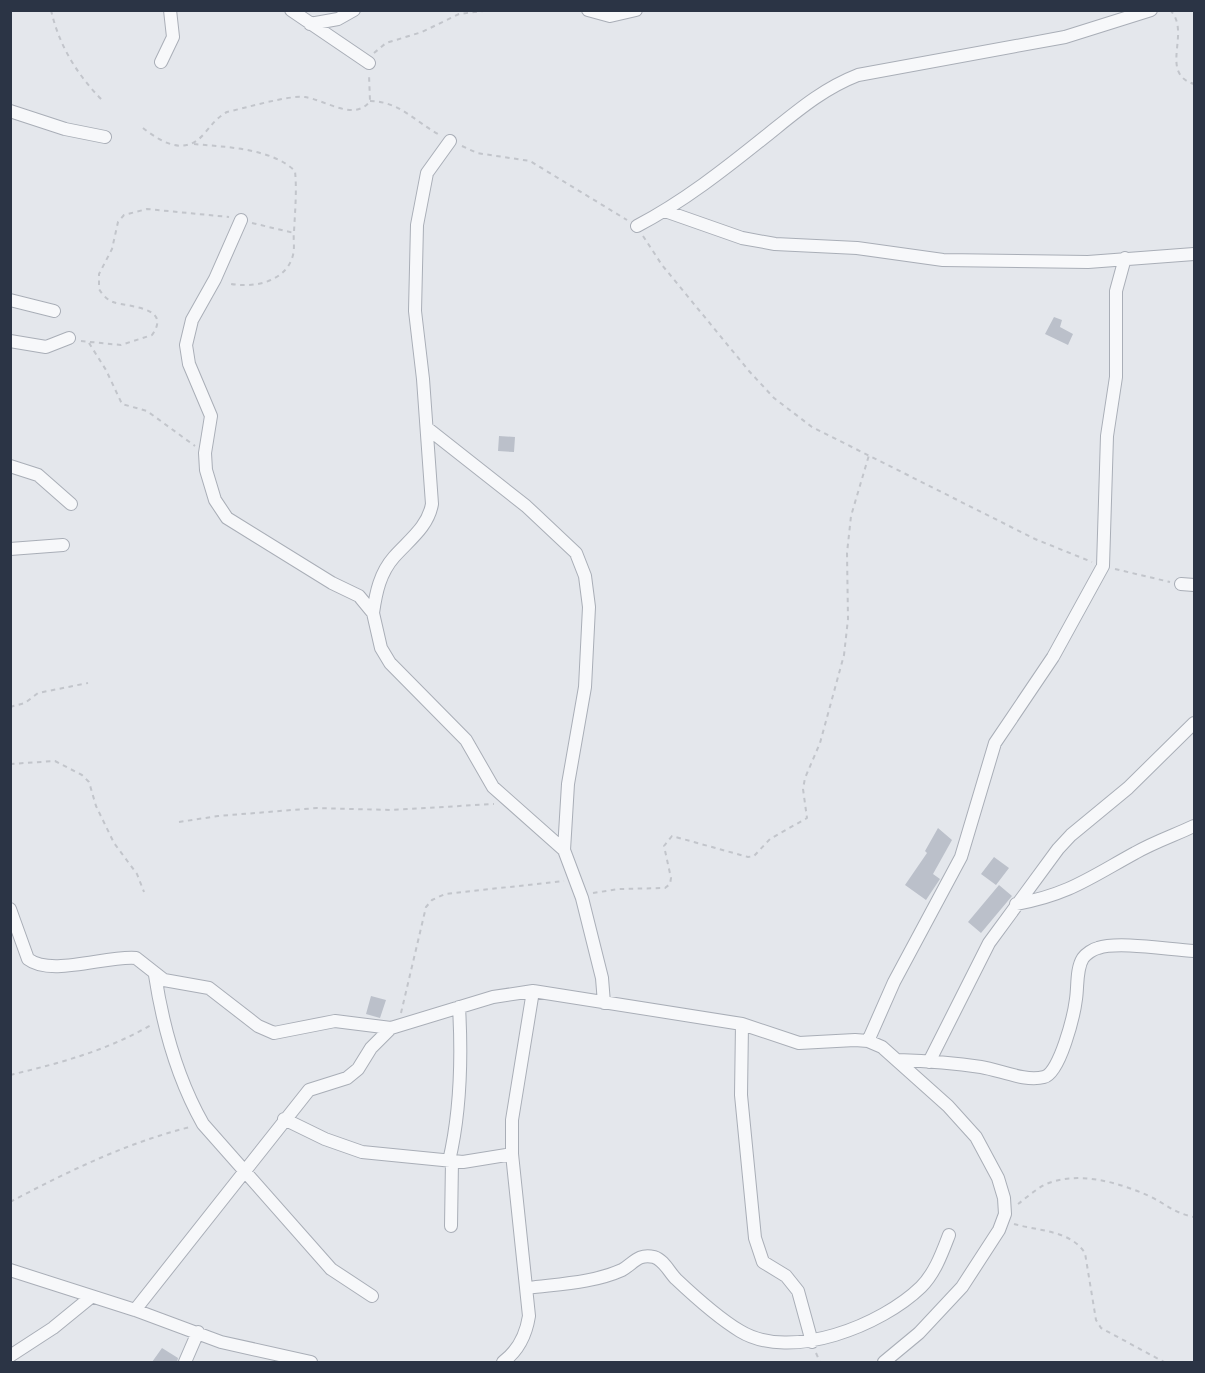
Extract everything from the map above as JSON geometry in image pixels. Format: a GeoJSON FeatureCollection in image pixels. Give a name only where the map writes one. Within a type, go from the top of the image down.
{"type":"FeatureCollection","features":[{"type":"Feature","properties":{"kind":"street"},"geometry":{"type":"LineString","coordinates":[[161,63],[172,37],[170,10]]}},
{"type":"Feature","properties":{"kind":"street"},"geometry":{"type":"LineString","coordinates":[[291,10],[369,63]]}},
{"type":"Feature","properties":{"kind":"street"},"geometry":{"type":"LineString","coordinates":[[310,24],[338,19],[354,10]]}},
{"type":"Feature","properties":{"kind":"street"},"geometry":{"type":"LineString","coordinates":[[588,10],[598,15],[620,16],[636,10]]}},
{"type":"Feature","properties":{"kind":"street"},"geometry":{"type":"LineString","coordinates":[[636,226],[665,211],[796,110],[837,83],[858,75],[1065,37],[1150,10]]}},
{"type":"Feature","properties":{"kind":"street"},"geometry":{"type":"LineString","coordinates":[[10,111],[64,129],[105,137]]}},
{"type":"Feature","properties":{"kind":"street"},"geometry":{"type":"LineString","coordinates":[[450,141],[427,173],[417,225],[415,310],[433,490],[430,516],[393,558],[381,577],[373,613],[381,648],[390,663],[466,740],[493,787],[564,850],[582,898],[603,978],[604,1004]]}},
{"type":"Feature","properties":{"kind":"street"},"geometry":{"type":"LineString","coordinates":[[665,211],[742,238],[797,247],[857,248],[943,260],[1088,262],[1194,254]]}},
{"type":"Feature","properties":{"kind":"street"},"geometry":{"type":"LineString","coordinates":[[241,220],[192,320],[186,345],[189,364],[211,416],[205,453],[206,470],[215,500],[227,518],[332,584],[359,596],[373,613]]}},
{"type":"Feature","properties":{"kind":"street"},"geometry":{"type":"LineString","coordinates":[[868,1041],[894,982],[961,857],[995,743],[1053,657],[1102,566],[1107,436],[1116,377],[1116,291],[1125,258]]}},
{"type":"Feature","properties":{"kind":"street"},"geometry":{"type":"LineString","coordinates":[[10,300],[54,311]]}},
{"type":"Feature","properties":{"kind":"street"},"geometry":{"type":"LineString","coordinates":[[13,345],[46,347],[69,338]]}},
{"type":"Feature","properties":{"kind":"street"},"geometry":{"type":"LineString","coordinates":[[427,428],[526,506],[576,553],[585,576],[589,607],[586,679],[568,784],[564,850]]}},
{"type":"Feature","properties":{"kind":"street"},"geometry":{"type":"LineString","coordinates":[[10,466],[38,475],[71,504]]}},
{"type":"Feature","properties":{"kind":"street"},"geometry":{"type":"LineString","coordinates":[[10,549],[63,544]]}},
{"type":"Feature","properties":{"kind":"street"},"geometry":{"type":"LineString","coordinates":[[1181,584],[1194,585]]}},
{"type":"Feature","properties":{"kind":"street"},"geometry":{"type":"LineString","coordinates":[[929,1062],[989,943],[1016,904],[1071,835],[1128,789],[1194,723]]}},
{"type":"Feature","properties":{"kind":"street"},"geometry":{"type":"LineString","coordinates":[[1016,904],[1042,900],[1076,888],[1138,851],[1194,826]]}},
{"type":"Feature","properties":{"kind":"street"},"geometry":{"type":"LineString","coordinates":[[10,909],[24,950],[32,962],[38,965],[100,963],[131,958],[139,960],[164,980],[209,988],[258,1026],[274,1033],[334,1022],[397,1026],[493,997],[533,991],[742,1024],[799,1043],[868,1041],[898,1059],[948,1106],[976,1137],[998,1178],[1004,1198],[1004,1218],[962,1287],[919,1334],[884,1362]]}},
{"type":"Feature","properties":{"kind":"street"},"geometry":{"type":"LineString","coordinates":[[898,1059],[1044,1077],[1053,1072],[1061,1055],[1076,1002],[1080,969],[1083,959],[1089,953],[1097,948],[1112,946],[1194,951]]}},
{"type":"Feature","properties":{"kind":"street"},"geometry":{"type":"LineString","coordinates":[[155,975],[162,1019],[187,1096],[203,1124],[331,1269],[372,1296]]}},
{"type":"Feature","properties":{"kind":"street"},"geometry":{"type":"LineString","coordinates":[[503,1362],[516,1350],[526,1330],[528,1288],[512,1154],[512,1120],[533,991]]}},
{"type":"Feature","properties":{"kind":"street"},"geometry":{"type":"LineString","coordinates":[[451,1226],[451,1161],[462,1060],[459,1007]]}},
{"type":"Feature","properties":{"kind":"street"},"geometry":{"type":"LineString","coordinates":[[742,1024],[741,1095],[754,1238],[763,1262],[786,1276],[798,1291],[812,1342]]}},
{"type":"Feature","properties":{"kind":"street"},"geometry":{"type":"LineString","coordinates":[[135,1310],[309,1090],[341,1081],[358,1070],[371,1048],[397,1026]]}},
{"type":"Feature","properties":{"kind":"street"},"geometry":{"type":"LineString","coordinates":[[284,1119],[324,1139],[362,1152],[451,1161],[512,1154]]}},
{"type":"Feature","properties":{"kind":"street"},"geometry":{"type":"LineString","coordinates":[[528,1288],[606,1276],[624,1269],[636,1258],[652,1257],[660,1260],[676,1279],[743,1333],[787,1342],[812,1342],[835,1336],[900,1304],[922,1286],[936,1266],[949,1235]]}},
{"type":"Feature","properties":{"kind":"street"},"geometry":{"type":"LineString","coordinates":[[10,1270],[135,1310],[221,1342],[311,1362]]}},
{"type":"Feature","properties":{"kind":"street"},"geometry":{"type":"LineString","coordinates":[[10,1356],[53,1328],[91,1297]]}},
{"type":"Feature","properties":{"kind":"street"},"geometry":{"type":"LineString","coordinates":[[185,1362],[198,1332]]}},
{"type":"Feature","properties":{"kind":"path"},"geometry":{"type":"LineString","coordinates":[[51,10],[63,45],[82,81],[103,101]]}},
{"type":"Feature","properties":{"kind":"path"},"geometry":{"type":"LineString","coordinates":[[370,100],[369,63],[372,55],[386,43],[422,32],[459,14],[490,10]]}},
{"type":"Feature","properties":{"kind":"path"},"geometry":{"type":"LineString","coordinates":[[1170,10],[1179,26],[1176,69],[1180,77],[1194,84]]}},
{"type":"Feature","properties":{"kind":"path"},"geometry":{"type":"LineString","coordinates":[[194,144],[219,116],[227,112],[294,97],[312,99],[345,110],[357,110],[370,100],[396,105],[421,125],[477,153],[530,161],[636,226],[662,265],[774,398],[812,427],[1035,539],[1102,566],[1181,584]]}},
{"type":"Feature","properties":{"kind":"path"},"geometry":{"type":"LineString","coordinates":[[143,128],[169,145],[194,144],[251,152],[288,164],[295,171],[293,255],[286,269],[272,280],[240,286],[214,279]]}},
{"type":"Feature","properties":{"kind":"path"},"geometry":{"type":"LineString","coordinates":[[69,338],[89,343],[121,345],[152,335],[157,327],[156,321],[147,310],[113,302],[99,289],[99,274],[112,249],[118,222],[124,214],[147,209],[241,220],[294,233]]}},
{"type":"Feature","properties":{"kind":"path"},"geometry":{"type":"LineString","coordinates":[[89,343],[106,370],[122,404],[147,411],[205,453]]}},
{"type":"Feature","properties":{"kind":"path"},"geometry":{"type":"LineString","coordinates":[[582,898],[599,892],[619,889],[665,888],[671,878],[664,846],[672,836],[748,857],[754,855],[775,836],[807,818],[803,789],[805,778],[820,743],[844,654],[848,619],[847,553],[851,516],[869,454]]}},
{"type":"Feature","properties":{"kind":"path"},"geometry":{"type":"LineString","coordinates":[[10,707],[25,703],[38,693],[88,684]]}},
{"type":"Feature","properties":{"kind":"path"},"geometry":{"type":"LineString","coordinates":[[10,764],[55,761],[82,775],[89,782],[96,806],[114,843],[137,874],[144,892]]}},
{"type":"Feature","properties":{"kind":"path"},"geometry":{"type":"LineString","coordinates":[[179,822],[218,816],[317,808],[390,810],[508,802]]}},
{"type":"Feature","properties":{"kind":"path"},"geometry":{"type":"LineString","coordinates":[[397,1026],[426,907],[432,900],[445,894],[576,879]]}},
{"type":"Feature","properties":{"kind":"path"},"geometry":{"type":"LineString","coordinates":[[10,1075],[105,1049],[162,1019]]}},
{"type":"Feature","properties":{"kind":"path"},"geometry":{"type":"LineString","coordinates":[[10,1202],[75,1168],[131,1143],[203,1124]]}},
{"type":"Feature","properties":{"kind":"path"},"geometry":{"type":"LineString","coordinates":[[1004,1218],[1042,1186],[1072,1178],[1099,1180],[1123,1186],[1149,1196],[1173,1212],[1194,1217]]}},
{"type":"Feature","properties":{"kind":"path"},"geometry":{"type":"LineString","coordinates":[[1004,1218],[1059,1235],[1079,1244],[1084,1253],[1096,1320],[1101,1328],[1164,1362]]}},
{"type":"Feature","properties":{"kind":"building"},"geometry":{"type":"Polygon","coordinates":[[[1054,317],[1062,320],[1060,327],[1073,334],[1068,345],[1045,334],[1054,317]]]}},
{"type":"Feature","properties":{"kind":"building"},"geometry":{"type":"Polygon","coordinates":[[[499,436],[515,437],[514,452],[498,451],[499,436]]]}},
{"type":"Feature","properties":{"kind":"building"},"geometry":{"type":"Polygon","coordinates":[[[938,828],[952,840],[933,874],[940,879],[926,900],[905,885],[927,853],[925,851],[938,828]]]}},
{"type":"Feature","properties":{"kind":"building"},"geometry":{"type":"Polygon","coordinates":[[[994,857],[1009,868],[996,885],[981,874],[994,857]]]}},
{"type":"Feature","properties":{"kind":"building"},"geometry":{"type":"Polygon","coordinates":[[[999,885],[1012,896],[981,933],[968,922],[999,885]]]}},
{"type":"Feature","properties":{"kind":"building"},"geometry":{"type":"Polygon","coordinates":[[[371,996],[386,1000],[380,1018],[366,1014],[371,996]]]}},
{"type":"Feature","properties":{"kind":"building"},"geometry":{"type":"Polygon","coordinates":[[[162,1348],[178,1358],[177,1362],[152,1362],[162,1348]]]}}]}
